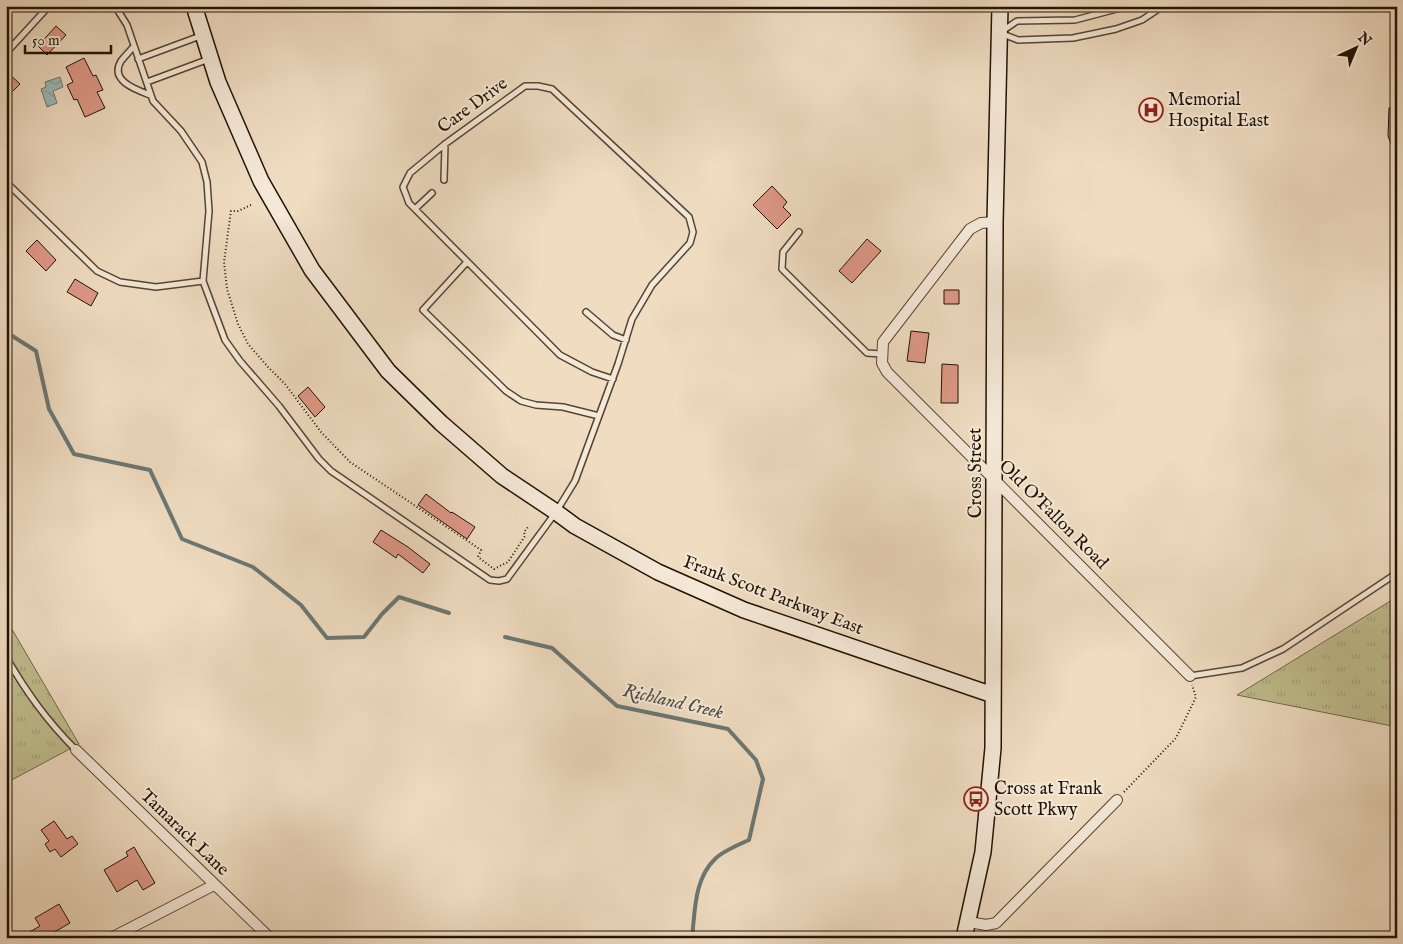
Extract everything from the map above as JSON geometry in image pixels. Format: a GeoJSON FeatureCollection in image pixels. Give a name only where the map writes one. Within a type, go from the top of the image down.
{"type":"FeatureCollection","features":[{"type":"Feature","properties":{"kind":"main road","name":"Frank Scott Parkway East"},"geometry":{"type":"LineString","coordinates":[[194,6],[218,82],[261,181],[312,270],[388,371],[441,423],[502,476],[575,526],[658,572],[744,610],[993,695]]}},
{"type":"Feature","properties":{"kind":"main road","name":"Cross Street"},"geometry":{"type":"LineString","coordinates":[[964,938],[983,852],[993,748],[995,222],[1000,6]]}},
{"type":"Feature","properties":{"kind":"street"},"geometry":{"type":"LineString","coordinates":[[881,354],[883,342],[970,229],[982,223],[995,222]]}},
{"type":"Feature","properties":{"kind":"street","name":"Old O'Fallon Road"},"geometry":{"type":"LineString","coordinates":[[881,354],[882,363],[887,372],[1190,676]]}},
{"type":"Feature","properties":{"kind":"street","name":"Tamarack Lane"},"geometry":{"type":"LineString","coordinates":[[76,750],[270,938]]}},
{"type":"Feature","properties":{"kind":"street"},"geometry":{"type":"LineString","coordinates":[[969,922],[986,925],[996,923],[1117,800]]}},
{"type":"Feature","properties":{"kind":"street"},"geometry":{"type":"LineString","coordinates":[[111,938],[214,885]]}},
{"type":"Feature","properties":{"kind":"lane"},"geometry":{"type":"LineString","coordinates":[[6,53],[49,6]]}},
{"type":"Feature","properties":{"kind":"lane"},"geometry":{"type":"LineString","coordinates":[[6,182],[97,271],[120,282],[156,287],[203,281],[210,210],[207,182],[202,162],[181,132],[153,102],[126,25],[115,6]]}},
{"type":"Feature","properties":{"kind":"lane"},"geometry":{"type":"LineString","coordinates":[[1000,33],[1017,21],[1075,20],[1128,6]]}},
{"type":"Feature","properties":{"kind":"lane"},"geometry":{"type":"LineString","coordinates":[[1000,33],[1018,40],[1073,38],[1116,29],[1142,20],[1163,6]]}},
{"type":"Feature","properties":{"kind":"lane"},"geometry":{"type":"LineString","coordinates":[[138,59],[203,35]]}},
{"type":"Feature","properties":{"kind":"lane"},"geometry":{"type":"LineString","coordinates":[[134,46],[120,63],[119,72],[122,81],[129,88],[150,95]]}},
{"type":"Feature","properties":{"kind":"lane"},"geometry":{"type":"LineString","coordinates":[[146,82],[210,58]]}},
{"type":"Feature","properties":{"kind":"lane","name":"Care Drive"},"geometry":{"type":"LineString","coordinates":[[203,281],[225,340],[319,459],[331,471],[490,580],[508,579],[556,512],[575,481],[613,379],[632,319],[652,285],[690,243],[693,232],[689,218],[552,89],[525,86],[444,144],[410,173],[403,187],[409,204],[560,355],[592,372],[613,379]]}},
{"type":"Feature","properties":{"kind":"lane"},"geometry":{"type":"LineString","coordinates":[[444,144],[444,180]]}},
{"type":"Feature","properties":{"kind":"lane"},"geometry":{"type":"LineString","coordinates":[[415,209],[432,193]]}},
{"type":"Feature","properties":{"kind":"lane"},"geometry":{"type":"LineString","coordinates":[[799,232],[783,252],[782,269],[867,353],[881,354]]}},
{"type":"Feature","properties":{"kind":"lane"},"geometry":{"type":"LineString","coordinates":[[467,262],[423,310],[506,391],[521,401],[536,406],[563,407],[599,416]]}},
{"type":"Feature","properties":{"kind":"lane"},"geometry":{"type":"LineString","coordinates":[[586,312],[613,336],[626,340]]}},
{"type":"Feature","properties":{"kind":"lane"},"geometry":{"type":"LineString","coordinates":[[1190,676],[1242,668],[1283,649],[1397,573]]}},
{"type":"Feature","properties":{"kind":"lane"},"geometry":{"type":"LineString","coordinates":[[6,657],[24,688],[47,720],[76,750]]}},
{"type":"Feature","properties":{"kind":"path"},"geometry":{"type":"LineString","coordinates":[[251,205],[238,211],[230,211],[224,262],[227,289],[238,324],[248,344],[268,368],[286,384],[321,432],[350,462],[481,550],[478,557],[494,569],[508,562],[525,536],[524,532],[528,527]]}},
{"type":"Feature","properties":{"kind":"path"},"geometry":{"type":"LineString","coordinates":[[1117,800],[1176,738],[1196,697],[1190,676]]}},
{"type":"Feature","properties":{"kind":"green space"},"geometry":{"type":"Polygon","coordinates":[[[1397,597],[1397,727],[1237,695],[1397,597]]]}},
{"type":"Feature","properties":{"kind":"green space"},"geometry":{"type":"Polygon","coordinates":[[[6,619],[79,744],[6,783],[6,619]]]}},
{"type":"Feature","properties":{"kind":"water"},"geometry":{"type":"Polygon","coordinates":[[[60,77],[63,87],[53,91],[57,103],[47,107],[41,89],[46,87],[45,82],[60,77]]]}},
{"type":"Feature","properties":{"kind":"building"},"geometry":{"type":"Polygon","coordinates":[[[56,26],[66,35],[47,55],[38,46],[56,26]]]}},
{"type":"Feature","properties":{"kind":"building"},"geometry":{"type":"Polygon","coordinates":[[[84,58],[93,76],[96,75],[103,90],[97,92],[105,108],[85,117],[77,99],[74,100],[67,85],[73,82],[66,67],[84,58]]]}},
{"type":"Feature","properties":{"kind":"building"},"geometry":{"type":"Polygon","coordinates":[[[6,71],[20,84],[6,98],[6,71]]]}},
{"type":"Feature","properties":{"kind":"building"},"geometry":{"type":"Polygon","coordinates":[[[1389,108],[1397,108],[1396,157],[1388,136],[1389,108]]]}},
{"type":"Feature","properties":{"kind":"building"},"geometry":{"type":"Polygon","coordinates":[[[772,186],[787,202],[783,207],[791,215],[777,229],[753,205],[772,186]]]}},
{"type":"Feature","properties":{"kind":"building"},"geometry":{"type":"Polygon","coordinates":[[[867,239],[881,251],[852,283],[839,271],[867,239]]]}},
{"type":"Feature","properties":{"kind":"building"},"geometry":{"type":"Polygon","coordinates":[[[37,240],[56,260],[46,271],[26,251],[37,240]]]}},
{"type":"Feature","properties":{"kind":"building"},"geometry":{"type":"Polygon","coordinates":[[[75,279],[98,293],[91,306],[67,292],[75,279]]]}},
{"type":"Feature","properties":{"kind":"building"},"geometry":{"type":"Polygon","coordinates":[[[944,290],[959,290],[959,304],[944,304],[944,290]]]}},
{"type":"Feature","properties":{"kind":"building"},"geometry":{"type":"Polygon","coordinates":[[[911,331],[929,333],[925,363],[907,361],[911,331]]]}},
{"type":"Feature","properties":{"kind":"building"},"geometry":{"type":"Polygon","coordinates":[[[942,364],[958,365],[958,403],[941,403],[942,364]]]}},
{"type":"Feature","properties":{"kind":"building"},"geometry":{"type":"Polygon","coordinates":[[[308,387],[325,407],[315,417],[298,396],[308,387]]]}},
{"type":"Feature","properties":{"kind":"building"},"geometry":{"type":"Polygon","coordinates":[[[426,494],[451,513],[475,527],[467,539],[418,505],[426,494]]]}},
{"type":"Feature","properties":{"kind":"building"},"geometry":{"type":"Polygon","coordinates":[[[381,530],[430,564],[423,573],[398,554],[396,558],[373,542],[381,530]]]}},
{"type":"Feature","properties":{"kind":"building"},"geometry":{"type":"Polygon","coordinates":[[[54,821],[67,839],[72,836],[78,844],[61,857],[55,849],[50,852],[45,844],[49,841],[41,830],[54,821]]]}},
{"type":"Feature","properties":{"kind":"building"},"geometry":{"type":"Polygon","coordinates":[[[134,847],[155,883],[143,890],[137,880],[117,892],[104,870],[128,856],[126,852],[134,847]]]}},
{"type":"Feature","properties":{"kind":"building"},"geometry":{"type":"Polygon","coordinates":[[[59,904],[70,923],[44,938],[19,938],[40,926],[35,918],[59,904]]]}},
{"type":"Feature","properties":{"kind":"waterway","name":"Richland Creek"},"geometry":{"type":"LineString","coordinates":[[6,332],[36,351],[49,409],[74,454],[150,470],[182,539],[253,567],[301,605],[327,638],[364,637],[382,614],[399,597],[449,613]]}},
{"type":"Feature","properties":{"kind":"waterway","name":"Richland Creek"},"geometry":{"type":"LineString","coordinates":[[505,637],[552,648],[617,706],[728,729],[756,760],[763,779],[749,840],[722,853],[708,867],[699,886],[692,938]]}},
{"type":"Feature","properties":{"kind":"place","name":"Memorial Hospital East"},"geometry":{"type":"Point","coordinates":[1151,110]}},
{"type":"Feature","properties":{"kind":"place","name":"Cross at Frank Scott Pkwy"},"geometry":{"type":"Point","coordinates":[976,799]}}]}
